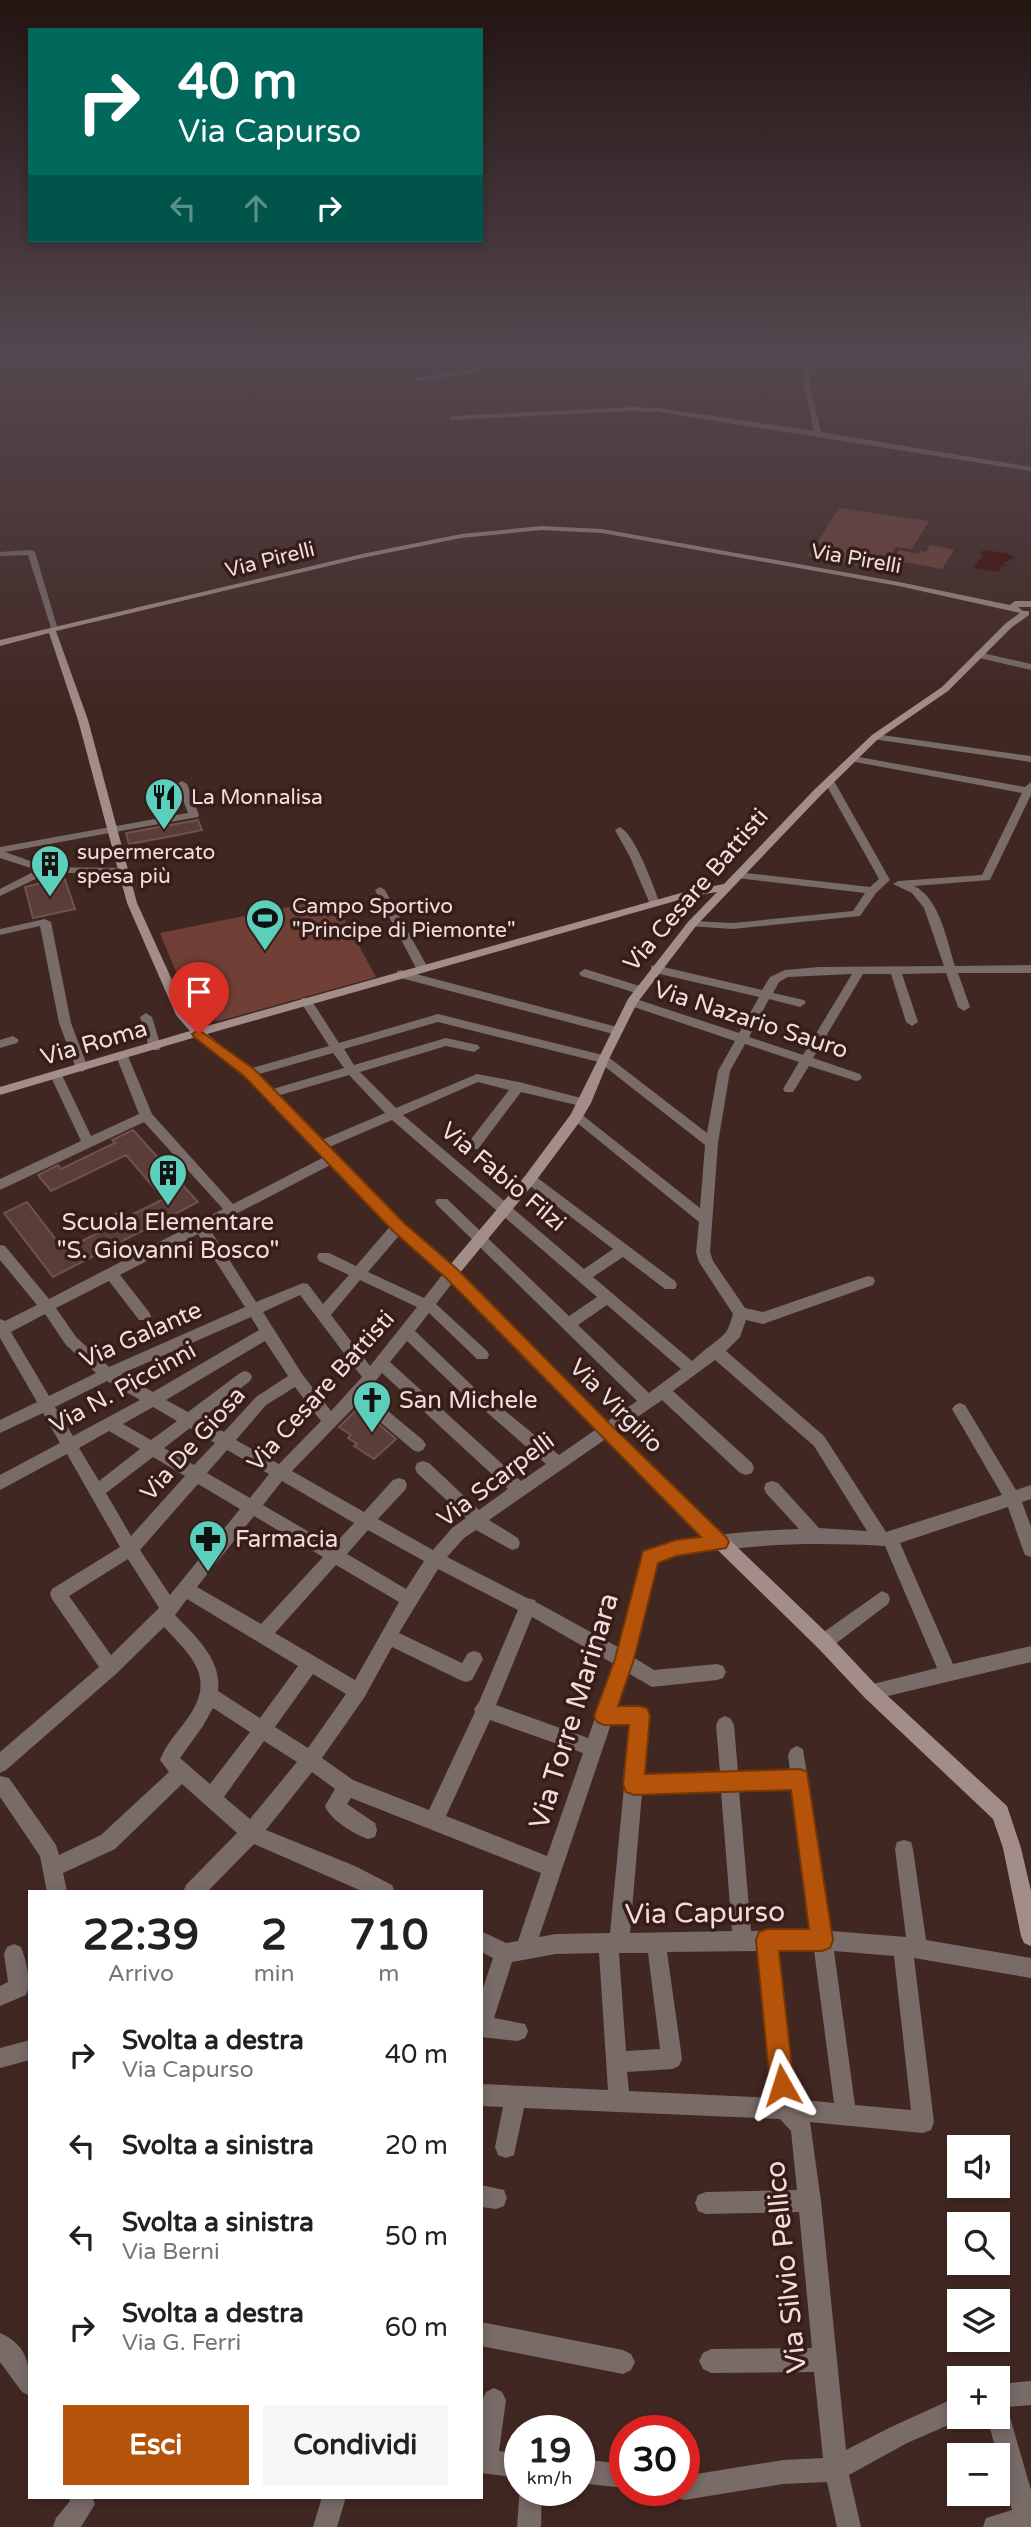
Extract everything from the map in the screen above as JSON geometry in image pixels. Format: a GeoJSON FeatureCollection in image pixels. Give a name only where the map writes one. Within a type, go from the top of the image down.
{"type":"FeatureCollection","features":[{"type":"Feature","properties":{"kind":"street","name":"Via Pirelli"},"geometry":{"type":"LineString","coordinates":[[0,643],[362,556],[461,536],[542,528],[602,531],[1029,610]]}},
{"type":"Feature","properties":{"kind":"street"},"geometry":{"type":"LineString","coordinates":[[0,554],[31,552],[55,630]]}},
{"type":"Feature","properties":{"kind":"street"},"geometry":{"type":"LineString","coordinates":[[1017,606],[1031,597]]}},
{"type":"Feature","properties":{"kind":"street","name":"Via Cesare Battisti"},"geometry":{"type":"LineString","coordinates":[[1009,625],[1017,606]]}},
{"type":"Feature","properties":{"kind":"street","name":"Via Cesare Battisti"},"geometry":{"type":"LineString","coordinates":[[0,1764],[110,1668],[167,1613],[280,1472],[331,1422],[376,1371],[451,1274],[530,1179],[586,1103],[603,1059],[639,990],[692,924],[737,875],[875,737],[945,689],[1009,625],[1029,610]]}},
{"type":"Feature","properties":{"kind":"street","name":"Via Virgilio"},"geometry":{"type":"LineString","coordinates":[[55,630],[83,720],[132,903],[183,1015],[199,1034],[249,1073],[398,1227],[451,1274],[605,1430],[824,1642],[871,1692],[1000,1813],[1012,1848],[1031,1936]]}},
{"type":"Feature","properties":{"kind":"street"},"geometry":{"type":"LineString","coordinates":[[978,655],[1031,667]]}},
{"type":"Feature","properties":{"kind":"street"},"geometry":{"type":"LineString","coordinates":[[875,737],[1031,759]]}},
{"type":"Feature","properties":{"kind":"street"},"geometry":{"type":"LineString","coordinates":[[853,759],[1030,788],[986,878],[898,884]]}},
{"type":"Feature","properties":{"kind":"street"},"geometry":{"type":"LineString","coordinates":[[830,781],[885,880],[916,891],[929,907],[964,1007]]}},
{"type":"Feature","properties":{"kind":"street"},"geometry":{"type":"LineString","coordinates":[[0,852],[194,816],[182,784]]}},
{"type":"Feature","properties":{"kind":"street"},"geometry":{"type":"LineString","coordinates":[[620,830],[655,904]]}},
{"type":"Feature","properties":{"kind":"street"},"geometry":{"type":"LineString","coordinates":[[0,852],[16,862],[46,870],[124,871]]}},
{"type":"Feature","properties":{"kind":"street"},"geometry":{"type":"LineString","coordinates":[[0,893],[46,870]]}},
{"type":"Feature","properties":{"kind":"street"},"geometry":{"type":"LineString","coordinates":[[737,875],[872,891]]}},
{"type":"Feature","properties":{"kind":"street"},"geometry":{"type":"LineString","coordinates":[[692,924],[733,926],[856,914],[872,891],[885,880]]}},
{"type":"Feature","properties":{"kind":"street","name":"Via Roma"},"geometry":{"type":"LineString","coordinates":[[0,1091],[422,968],[726,887]]}},
{"type":"Feature","properties":{"kind":"street"},"geometry":{"type":"LineString","coordinates":[[380,890],[422,968]]}},
{"type":"Feature","properties":{"kind":"street"},"geometry":{"type":"LineString","coordinates":[[0,932],[45,922],[65,1023],[82,1068]]}},
{"type":"Feature","properties":{"kind":"street"},"geometry":{"type":"LineString","coordinates":[[655,969],[800,1003]]}},
{"type":"Feature","properties":{"kind":"street"},"geometry":{"type":"LineString","coordinates":[[869,1281],[763,1318],[740,1313],[706,1262],[703,1252],[712,1143],[724,1071],[739,1038],[764,993],[774,980],[785,974],[860,970],[1031,969]]}},
{"type":"Feature","properties":{"kind":"street"},"geometry":{"type":"LineString","coordinates":[[789,1089],[860,970]]}},
{"type":"Feature","properties":{"kind":"street"},"geometry":{"type":"LineString","coordinates":[[895,970],[912,1022]]}},
{"type":"Feature","properties":{"kind":"street"},"geometry":{"type":"LineString","coordinates":[[585,973],[639,990]]}},
{"type":"Feature","properties":{"kind":"street"},"geometry":{"type":"LineString","coordinates":[[401,974],[617,1031]]}},
{"type":"Feature","properties":{"kind":"street","name":"Via Fabio Filzi"},"geometry":{"type":"LineString","coordinates":[[306,1001],[351,1070],[394,1114],[691,1369]]}},
{"type":"Feature","properties":{"kind":"street","name":"Via Nazario Sauro"},"geometry":{"type":"LineString","coordinates":[[632,1002],[856,1077]]}},
{"type":"Feature","properties":{"kind":"street"},"geometry":{"type":"LineString","coordinates":[[146,1017],[155,1047]]}},
{"type":"Feature","properties":{"kind":"street"},"geometry":{"type":"LineString","coordinates":[[249,1073],[438,1018],[603,1059],[712,1143]]}},
{"type":"Feature","properties":{"kind":"street"},"geometry":{"type":"LineString","coordinates":[[270,1094],[446,1042],[474,1048]]}},
{"type":"Feature","properties":{"kind":"street"},"geometry":{"type":"LineString","coordinates":[[122,1056],[146,1116],[232,1211]]}},
{"type":"Feature","properties":{"kind":"street"},"geometry":{"type":"LineString","coordinates":[[56,1075],[88,1143]]}},
{"type":"Feature","properties":{"kind":"street"},"geometry":{"type":"LineString","coordinates":[[321,1145],[477,1077],[586,1103]]}},
{"type":"Feature","properties":{"kind":"street"},"geometry":{"type":"LineString","coordinates":[[474,1146],[519,1086]]}},
{"type":"Feature","properties":{"kind":"street"},"geometry":{"type":"LineString","coordinates":[[0,1185],[146,1116]]}},
{"type":"Feature","properties":{"kind":"street"},"geometry":{"type":"LineString","coordinates":[[576,1117],[706,1220]]}},
{"type":"Feature","properties":{"kind":"street"},"geometry":{"type":"LineString","coordinates":[[334,1158],[48,1308],[1,1328],[130,1549],[159,1590],[167,1613],[199,1652],[208,1668],[210,1696],[169,1760],[251,1833],[338,1868],[381,1890]]}},
{"type":"Feature","properties":{"kind":"street"},"geometry":{"type":"LineString","coordinates":[[530,1179],[670,1284]]}},
{"type":"Feature","properties":{"kind":"street"},"geometry":{"type":"LineString","coordinates":[[442,1202],[648,1402]]}},
{"type":"Feature","properties":{"kind":"street"},"geometry":{"type":"LineString","coordinates":[[201,1227],[297,1378],[331,1422]]}},
{"type":"Feature","properties":{"kind":"street"},"geometry":{"type":"LineString","coordinates":[[398,1227],[324,1314],[376,1371],[520,1490]]}},
{"type":"Feature","properties":{"kind":"street"},"geometry":{"type":"LineString","coordinates":[[584,1276],[623,1250]]}},
{"type":"Feature","properties":{"kind":"street"},"geometry":{"type":"LineString","coordinates":[[0,1252],[48,1308],[71,1341],[107,1374],[435,1559],[529,1605],[624,1659],[652,1679],[717,1672]]}},
{"type":"Feature","properties":{"kind":"street"},"geometry":{"type":"LineString","coordinates":[[324,1257],[434,1308],[482,1355]]}},
{"type":"Feature","properties":{"kind":"street"},"geometry":{"type":"LineString","coordinates":[[112,1274],[144,1317]]}},
{"type":"Feature","properties":{"kind":"street","name":"Via Galante"},"geometry":{"type":"LineString","coordinates":[[0,1427],[107,1374],[303,1288],[324,1314]]}},
{"type":"Feature","properties":{"kind":"street"},"geometry":{"type":"LineString","coordinates":[[567,1325],[608,1297]]}},
{"type":"Feature","properties":{"kind":"street","name":"Via Scarpelli"},"geometry":{"type":"LineString","coordinates":[[195,1890],[251,1833],[310,1760],[359,1692],[409,1598],[435,1559],[458,1533],[648,1402],[729,1341],[740,1313]]}},
{"type":"Feature","properties":{"kind":"street","name":"Via N. Piccinni"},"geometry":{"type":"LineString","coordinates":[[0,1483],[153,1400],[268,1332]]}},
{"type":"Feature","properties":{"kind":"street"},"geometry":{"type":"LineString","coordinates":[[407,1333],[477,1399],[488,1405],[558,1464]]}},
{"type":"Feature","properties":{"kind":"street"},"geometry":{"type":"LineString","coordinates":[[715,1350],[819,1441],[885,1538],[948,1673]]}},
{"type":"Feature","properties":{"kind":"street"},"geometry":{"type":"LineString","coordinates":[[97,1491],[149,1448],[245,1377]]}},
{"type":"Feature","properties":{"kind":"street","name":"Via De Giosa"},"geometry":{"type":"LineString","coordinates":[[110,1668],[58,1594],[130,1549],[261,1401],[297,1378]]}},
{"type":"Feature","properties":{"kind":"street"},"geometry":{"type":"LineString","coordinates":[[663,1391],[746,1468]]}},
{"type":"Feature","properties":{"kind":"street"},"geometry":{"type":"LineString","coordinates":[[357,1394],[418,1444]]}},
{"type":"Feature","properties":{"kind":"street"},"geometry":{"type":"LineString","coordinates":[[960,1409],[1013,1499],[1031,1550]]}},
{"type":"Feature","properties":{"kind":"street"},"geometry":{"type":"LineString","coordinates":[[108,1423],[409,1598]]}},
{"type":"Feature","properties":{"kind":"street"},"geometry":{"type":"LineString","coordinates":[[423,1468],[477,1520],[512,1544]]}},
{"type":"Feature","properties":{"kind":"street"},"geometry":{"type":"LineString","coordinates":[[262,1635],[399,1485]]}},
{"type":"Feature","properties":{"kind":"street"},"geometry":{"type":"LineString","coordinates":[[772,1488],[815,1535]]}},
{"type":"Feature","properties":{"kind":"street"},"geometry":{"type":"LineString","coordinates":[[720,1542],[815,1535],[885,1538],[1031,1492]]}},
{"type":"Feature","properties":{"kind":"street","name":"Via Torre Marinara"},"geometry":{"type":"LineString","coordinates":[[525,1948],[624,1659],[650,1557],[676,1548],[720,1542]]}},
{"type":"Feature","properties":{"kind":"street"},"geometry":{"type":"LineString","coordinates":[[159,1590],[185,1590],[359,1692]]}},
{"type":"Feature","properties":{"kind":"street"},"geometry":{"type":"LineString","coordinates":[[824,1642],[882,1599]]}},
{"type":"Feature","properties":{"kind":"street"},"geometry":{"type":"LineString","coordinates":[[433,1822],[465,1757],[529,1605]]}},
{"type":"Feature","properties":{"kind":"street"},"geometry":{"type":"LineString","coordinates":[[388,1636],[466,1674],[474,1659]]}},
{"type":"Feature","properties":{"kind":"street"},"geometry":{"type":"LineString","coordinates":[[871,1692],[1031,1654]]}},
{"type":"Feature","properties":{"kind":"street"},"geometry":{"type":"LineString","coordinates":[[211,1799],[310,1664]]}},
{"type":"Feature","properties":{"kind":"street"},"geometry":{"type":"LineString","coordinates":[[210,1696],[347,1787],[554,1868]]}},
{"type":"Feature","properties":{"kind":"street"},"geometry":{"type":"LineString","coordinates":[[483,1709],[595,1749]]}},
{"type":"Feature","properties":{"kind":"street"},"geometry":{"type":"LineString","coordinates":[[604,1716],[640,1715],[614,1942],[619,2101]]}},
{"type":"Feature","properties":{"kind":"street"},"geometry":{"type":"LineString","coordinates":[[725,1725],[742,1939]]}},
{"type":"Feature","properties":{"kind":"street"},"geometry":{"type":"LineString","coordinates":[[797,1755],[846,2116]]}},
{"type":"Feature","properties":{"kind":"street"},"geometry":{"type":"LineString","coordinates":[[54,1867],[108,1842],[182,1772]]}},
{"type":"Feature","properties":{"kind":"street"},"geometry":{"type":"LineString","coordinates":[[634,1784],[800,1779]]}},
{"type":"Feature","properties":{"kind":"street"},"geometry":{"type":"LineString","coordinates":[[2,1784],[49,1852],[57,1890]]}},
{"type":"Feature","properties":{"kind":"street"},"geometry":{"type":"LineString","coordinates":[[347,1787],[334,1806],[368,1830]]}},
{"type":"Feature","properties":{"kind":"street"},"geometry":{"type":"LineString","coordinates":[[483,2095],[785,2109],[923,2122],[904,1849]]}},
{"type":"Feature","properties":{"kind":"street","name":"Via Silvio Pellico"},"geometry":{"type":"LineString","coordinates":[[767,1940],[785,2109],[801,2126],[836,2469],[849,2527]]}},
{"type":"Feature","properties":{"kind":"street","name":"Via Capurso"},"geometry":{"type":"LineString","coordinates":[[505,1953],[525,1948],[614,1942],[822,1940],[910,1947],[1031,1968]]}},
{"type":"Feature","properties":{"kind":"street"},"geometry":{"type":"LineString","coordinates":[[617,2062],[671,2059],[656,1941]]}},
{"type":"Feature","properties":{"kind":"street"},"geometry":{"type":"LineString","coordinates":[[483,1942],[505,1953],[485,2000]]}},
{"type":"Feature","properties":{"kind":"street"},"geometry":{"type":"LineString","coordinates":[[0,1996],[19,1988],[14,1954]]}},
{"type":"Feature","properties":{"kind":"street"},"geometry":{"type":"LineString","coordinates":[[483,2026],[518,2031]]}},
{"type":"Feature","properties":{"kind":"street"},"geometry":{"type":"LineString","coordinates":[[0,2057],[28,2050]]}},
{"type":"Feature","properties":{"kind":"street"},"geometry":{"type":"LineString","coordinates":[[506,2147],[516,2096]]}},
{"type":"Feature","properties":{"kind":"street"},"geometry":{"type":"LineString","coordinates":[[706,2203],[810,2201]]}},
{"type":"Feature","properties":{"kind":"street"},"geometry":{"type":"LineString","coordinates":[[483,2334],[623,2362]]}},
{"type":"Feature","properties":{"kind":"street"},"geometry":{"type":"LineString","coordinates":[[0,2345],[16,2362],[28,2381]]}},
{"type":"Feature","properties":{"kind":"street"},"geometry":{"type":"LineString","coordinates":[[711,2361],[826,2360]]}},
{"type":"Feature","properties":{"kind":"street"},"geometry":{"type":"LineString","coordinates":[[1010,2395],[1031,2393]]}},
{"type":"Feature","properties":{"kind":"street"},"geometry":{"type":"LineString","coordinates":[[494,2400],[483,2462],[504,2464]]}},
{"type":"Feature","properties":{"kind":"street"},"geometry":{"type":"LineString","coordinates":[[700,2485],[783,2472],[836,2469],[899,2435],[947,2414]]}},
{"type":"Feature","properties":{"kind":"street"},"geometry":{"type":"LineString","coordinates":[[995,2527],[1029,2521],[1002,2429]]}},
{"type":"Feature","properties":{"kind":"street"},"geometry":{"type":"LineString","coordinates":[[325,2527],[333,2499]]}},
{"type":"Feature","properties":{"kind":"street"},"geometry":{"type":"LineString","coordinates":[[65,2527],[82,2501]]}},
{"type":"Feature","properties":{"kind":"street"},"geometry":{"type":"LineString","coordinates":[[529,2527],[530,2506]]}},
{"type":"Feature","properties":{"kind":"shaded area"},"geometry":{"type":"Polygon","coordinates":[[[839,508],[929,521],[912,549],[896,547],[881,570],[808,556],[839,508]]]}},
{"type":"Feature","properties":{"kind":"shaded area"},"geometry":{"type":"Polygon","coordinates":[[[930,545],[954,550],[942,569],[904,562],[898,572],[888,570],[899,550],[919,554],[920,551],[926,552],[930,545]]]}},
{"type":"Feature","properties":{"kind":"shaded area"},"geometry":{"type":"Polygon","coordinates":[[[984,550],[1007,553],[1016,558],[1003,563],[1008,566],[1001,565],[999,572],[974,568],[984,550]]]}},
{"type":"Feature","properties":{"kind":"shaded area","name":"Campo Sportivo \"Principe di Piemonte\""},"geometry":{"type":"Polygon","coordinates":[[[333,898],[376,977],[219,1021],[201,1018],[191,1008],[160,933],[333,898]]]}},
{"type":"Feature","properties":{"kind":"building","name":"La Monnalisa"},"geometry":{"type":"Polygon","coordinates":[[[198,820],[202,830],[129,844],[126,833],[198,820]]]}},
{"type":"Feature","properties":{"kind":"building","name":"supermercato spesa più"},"geometry":{"type":"Polygon","coordinates":[[[64,877],[75,909],[33,918],[25,887],[64,877]]]}},
{"type":"Feature","properties":{"kind":"building","name":"Scuola Elementare \"S. Giovanni Bosco\""},"geometry":{"type":"Polygon","coordinates":[[[133,1130],[198,1202],[53,1277],[4,1213],[27,1202],[64,1250],[104,1230],[98,1223],[120,1212],[125,1218],[164,1199],[126,1155],[51,1191],[38,1175],[58,1165],[61,1169],[115,1143],[112,1140],[133,1130]]]}},
{"type":"Feature","properties":{"kind":"building","name":"San Michele"},"geometry":{"type":"Polygon","coordinates":[[[359,1407],[396,1439],[374,1459],[354,1446],[357,1444],[348,1438],[351,1435],[339,1427],[359,1407]]]}},
{"type":"Feature","properties":{"kind":"place","name":"La Monnalisa"},"geometry":{"type":"Point","coordinates":[164,831]}},
{"type":"Feature","properties":{"kind":"place","name":"supermercato spesa più"},"geometry":{"type":"Point","coordinates":[50,898]}},
{"type":"Feature","properties":{"kind":"place","name":"Campo Sportivo \"Principe di Piemonte\""},"geometry":{"type":"Point","coordinates":[265,952]}},
{"type":"Feature","properties":{"kind":"place","name":"Scuola Elementare \"S. Giovanni Bosco\""},"geometry":{"type":"Point","coordinates":[168,1207]}},
{"type":"Feature","properties":{"kind":"place","name":"San Michele"},"geometry":{"type":"Point","coordinates":[372,1434]}},
{"type":"Feature","properties":{"kind":"place","name":"Farmacia"},"geometry":{"type":"Point","coordinates":[208,1573]}},
{"type":"Feature","properties":{"kind":"route"},"geometry":{"type":"LineString","coordinates":[[199,1034],[249,1073],[398,1227],[451,1274],[720,1542],[676,1548],[650,1557],[624,1659],[604,1716],[640,1715],[634,1784],[800,1779],[822,1940],[767,1940],[782,2085]]}}]}
